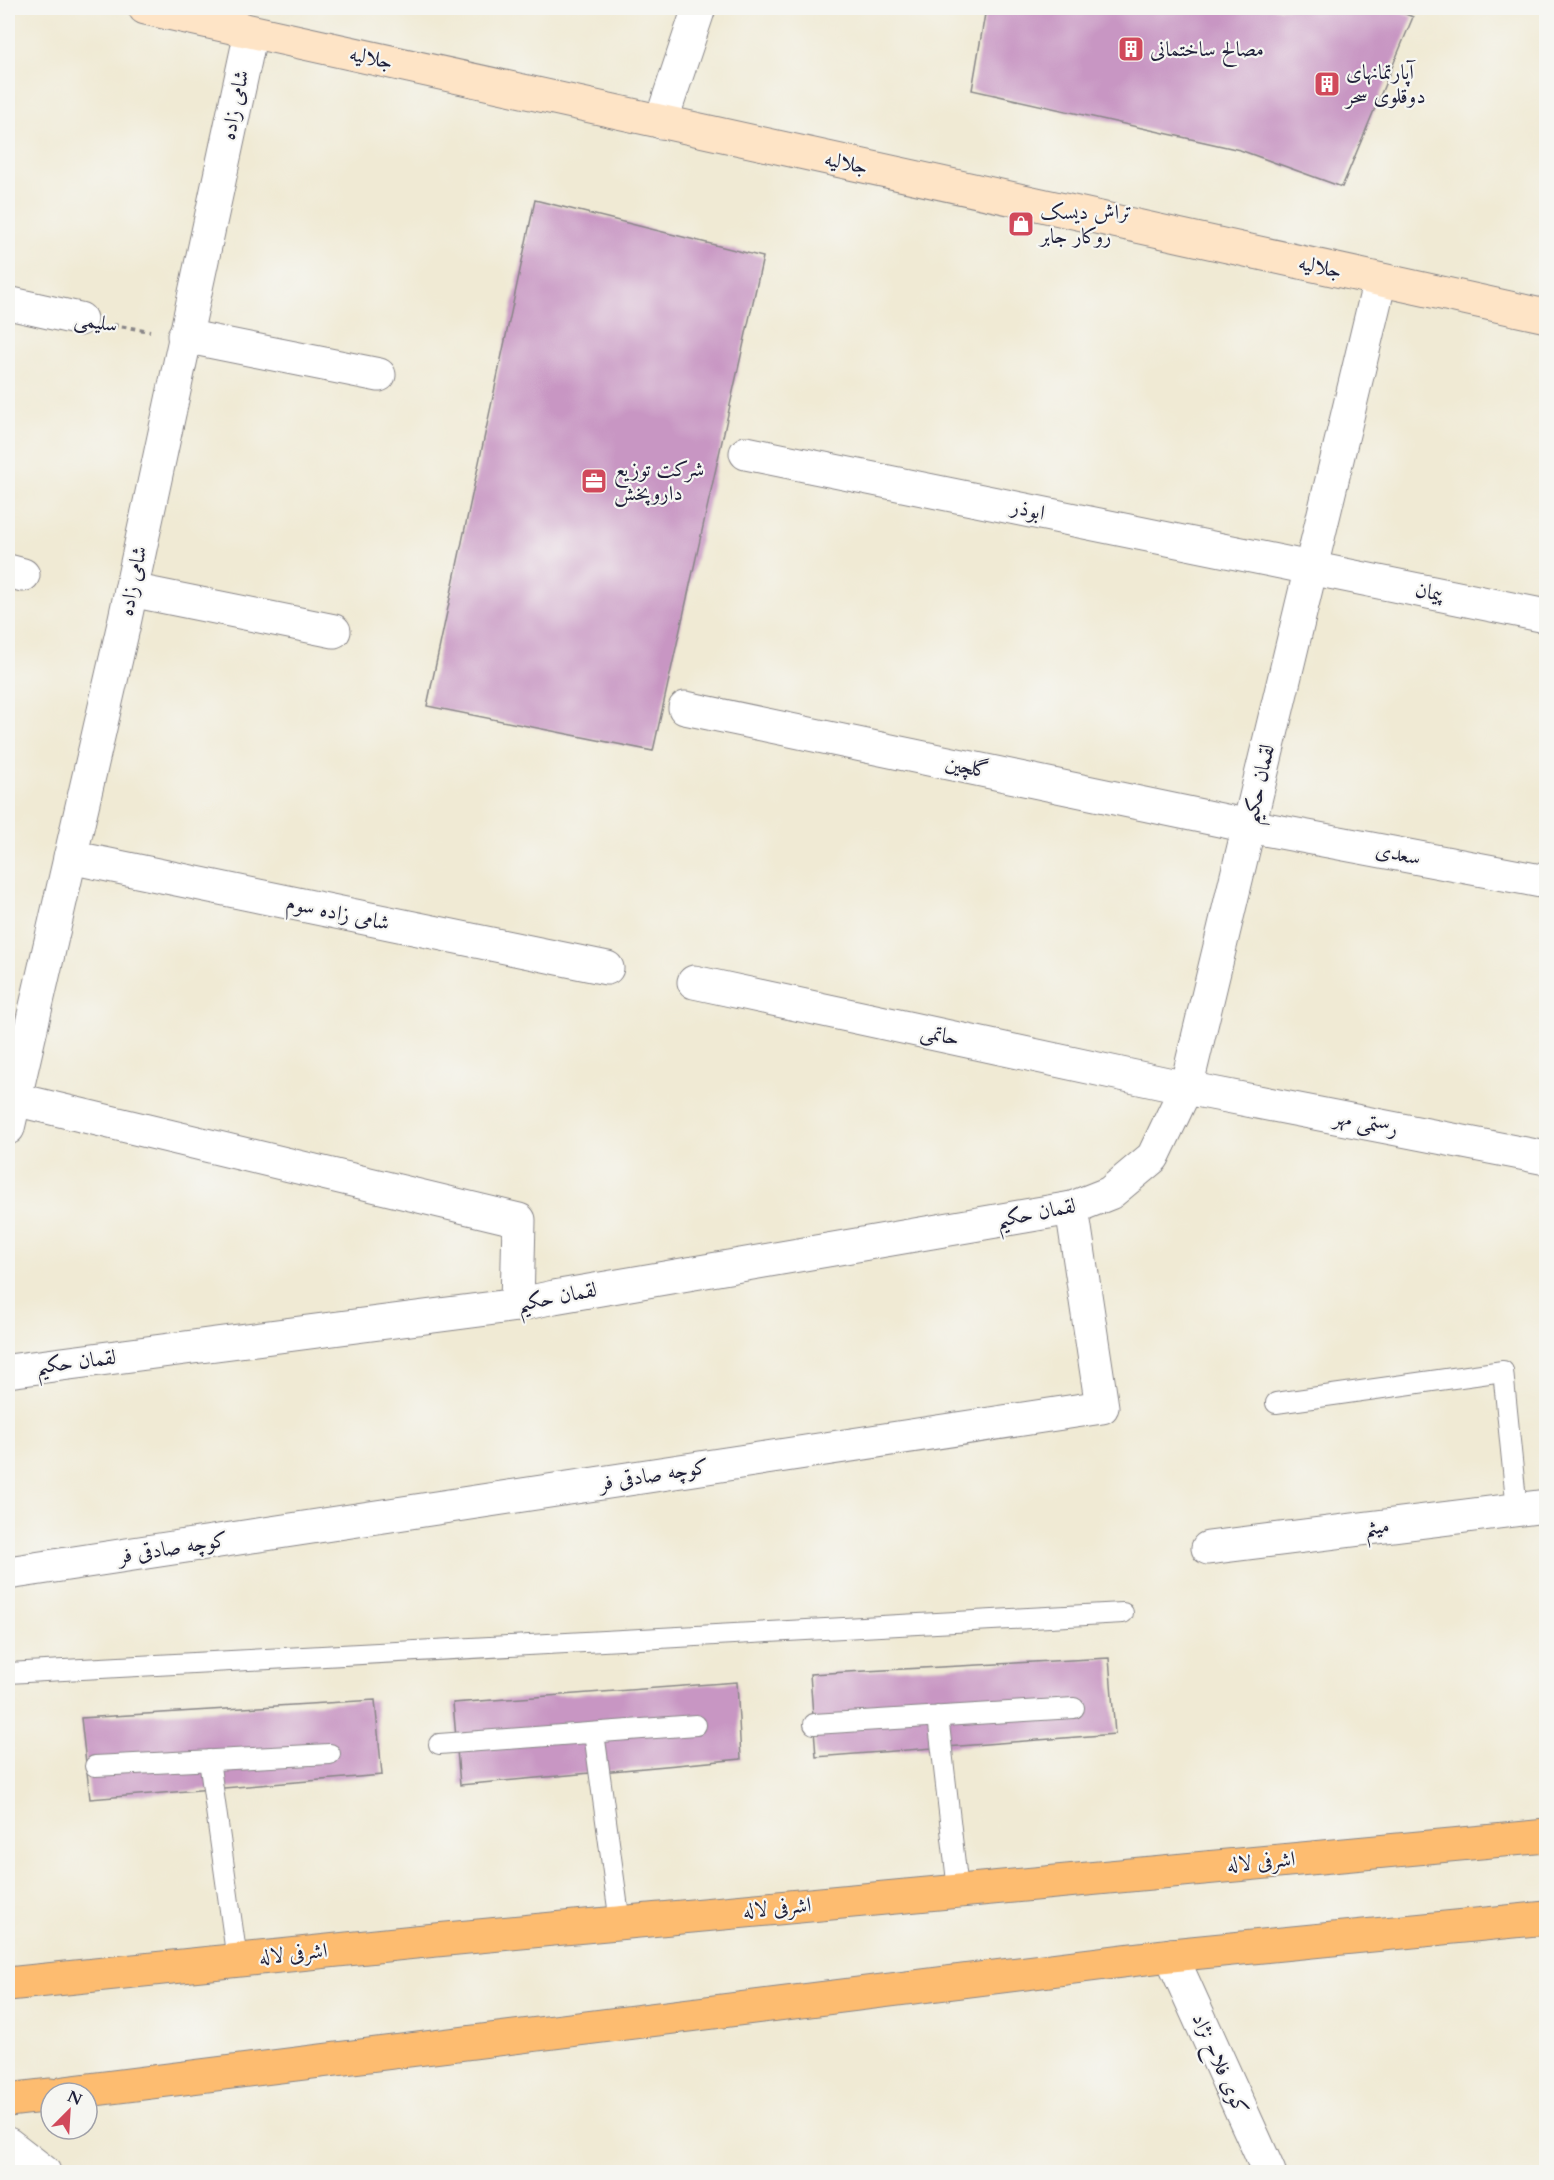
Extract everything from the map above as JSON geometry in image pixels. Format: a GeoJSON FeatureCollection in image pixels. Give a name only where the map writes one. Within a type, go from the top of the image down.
{"type":"FeatureCollection","features":[{"type":"Feature","properties":{"kind":"main road","name":"جلالیه"},"geometry":{"type":"LineString","coordinates":[[145,8],[1546,316]]}},
{"type":"Feature","properties":{"kind":"main road","name":"اشرفی لاله"},"geometry":{"type":"LineString","coordinates":[[8,1984],[958,1890],[1546,1836]]}},
{"type":"Feature","properties":{"kind":"main road"},"geometry":{"type":"LineString","coordinates":[[99,2089],[1171,1955],[1546,1918]]}},
{"type":"Feature","properties":{"kind":"main road"},"geometry":{"type":"LineString","coordinates":[[8,2100],[39,2096]]}},
{"type":"Feature","properties":{"kind":"street"},"geometry":{"type":"LineString","coordinates":[[661,122],[699,8]]}},
{"type":"Feature","properties":{"kind":"street","name":"شامی زاده"},"geometry":{"type":"LineString","coordinates":[[11,1113],[131,590],[251,32]]}},
{"type":"Feature","properties":{"kind":"street","name":"لقمان حکیم"},"geometry":{"type":"LineString","coordinates":[[8,1371],[517,1305],[566,1294],[1072,1208],[1110,1192],[1153,1157],[1186,1088],[1380,280]]}},
{"type":"Feature","properties":{"kind":"street","name":"سلیمی"},"geometry":{"type":"LineString","coordinates":[[8,303],[80,320]]}},
{"type":"Feature","properties":{"kind":"street"},"geometry":{"type":"LineString","coordinates":[[184,336],[379,375]]}},
{"type":"Feature","properties":{"kind":"street","name":"ابوذر"},"geometry":{"type":"LineString","coordinates":[[746,453],[1311,568]]}},
{"type":"Feature","properties":{"kind":"street","name":"پیمان"},"geometry":{"type":"LineString","coordinates":[[1311,568],[1546,616]]}},
{"type":"Feature","properties":{"kind":"street"},"geometry":{"type":"LineString","coordinates":[[131,590],[334,631]]}},
{"type":"Feature","properties":{"kind":"street","name":"گلچین"},"geometry":{"type":"LineString","coordinates":[[685,708],[1249,826]]}},
{"type":"Feature","properties":{"kind":"street","name":"سعدی"},"geometry":{"type":"LineString","coordinates":[[1249,826],[1546,882]]}},
{"type":"Feature","properties":{"kind":"street","name":"شامی زاده سوم"},"geometry":{"type":"LineString","coordinates":[[70,857],[607,968]]}},
{"type":"Feature","properties":{"kind":"street","name":"حاتمی"},"geometry":{"type":"LineString","coordinates":[[694,982],[1186,1088]]}},
{"type":"Feature","properties":{"kind":"street","name":"رستمی مهر"},"geometry":{"type":"LineString","coordinates":[[1186,1088],[1546,1158]]}},
{"type":"Feature","properties":{"kind":"street"},"geometry":{"type":"LineString","coordinates":[[11,1113],[519,1220],[517,1305]]}},
{"type":"Feature","properties":{"kind":"street","name":"کوچه صادقی فر"},"geometry":{"type":"LineString","coordinates":[[8,1573],[1102,1407],[1072,1208]]}},
{"type":"Feature","properties":{"kind":"street","name":"میثم"},"geometry":{"type":"LineString","coordinates":[[1208,1548],[1532,1508]]}},
{"type":"Feature","properties":{"kind":"street","name":"کوی فلاح نژاد"},"geometry":{"type":"LineString","coordinates":[[1171,1955],[1269,2172]]}},
{"type":"Feature","properties":{"kind":"street"},"geometry":{"type":"LineString","coordinates":[[8,2144],[44,2172]]}},
{"type":"Feature","properties":{"kind":"lane"},"geometry":{"type":"LineString","coordinates":[[1276,1403],[1503,1371],[1532,1508]]}},
{"type":"Feature","properties":{"kind":"lane"},"geometry":{"type":"LineString","coordinates":[[8,1673],[1123,1613]]}},
{"type":"Feature","properties":{"kind":"lane"},"geometry":{"type":"LineString","coordinates":[[814,1724],[1074,1708]]}},
{"type":"Feature","properties":{"kind":"lane"},"geometry":{"type":"LineString","coordinates":[[938,1716],[958,1890]]}},
{"type":"Feature","properties":{"kind":"lane"},"geometry":{"type":"LineString","coordinates":[[439,1744],[696,1725]]}},
{"type":"Feature","properties":{"kind":"lane"},"geometry":{"type":"LineString","coordinates":[[594,1733],[620,1923]]}},
{"type":"Feature","properties":{"kind":"lane"},"geometry":{"type":"LineString","coordinates":[[94,1766],[330,1754]]}},
{"type":"Feature","properties":{"kind":"lane"},"geometry":{"type":"LineString","coordinates":[[209,1760],[237,1960]]}},
{"type":"Feature","properties":{"kind":"path","name":"سلیمی"},"geometry":{"type":"LineString","coordinates":[[80,320],[184,336]]}},
{"type":"Feature","properties":{"kind":"building","name":"مصالح ساختمانی"},"geometry":{"type":"Polygon","coordinates":[[[986,8],[1390,8],[1413,17],[1342,187],[1240,150],[972,90],[986,8]]]}},
{"type":"Feature","properties":{"kind":"building","name":"شرکت توزیع داروپخش"},"geometry":{"type":"Polygon","coordinates":[[[535,200],[763,257],[653,751],[427,706],[535,200]]]}},
{"type":"Feature","properties":{"kind":"building"},"geometry":{"type":"Polygon","coordinates":[[[1109,1658],[1115,1734],[816,1757],[810,1674],[1109,1658]]]}},
{"type":"Feature","properties":{"kind":"building"},"geometry":{"type":"Polygon","coordinates":[[[737,1682],[741,1759],[460,1785],[453,1703],[737,1682]]]}},
{"type":"Feature","properties":{"kind":"building"},"geometry":{"type":"Polygon","coordinates":[[[375,1700],[382,1775],[90,1799],[81,1718],[375,1700]]]}},
{"type":"Feature","properties":{"kind":"place","name":"مصالح ساختمانی"},"geometry":{"type":"Point","coordinates":[1131,49]}},
{"type":"Feature","properties":{"kind":"place","name":"آپارتمانهای دوقلوی سحر"},"geometry":{"type":"Point","coordinates":[1327,84]}},
{"type":"Feature","properties":{"kind":"place","name":"تراش دیسک روکار جابر"},"geometry":{"type":"Point","coordinates":[1021,224]}},
{"type":"Feature","properties":{"kind":"place","name":"شرکت توزیع داروپخش"},"geometry":{"type":"Point","coordinates":[594,481]}}]}
